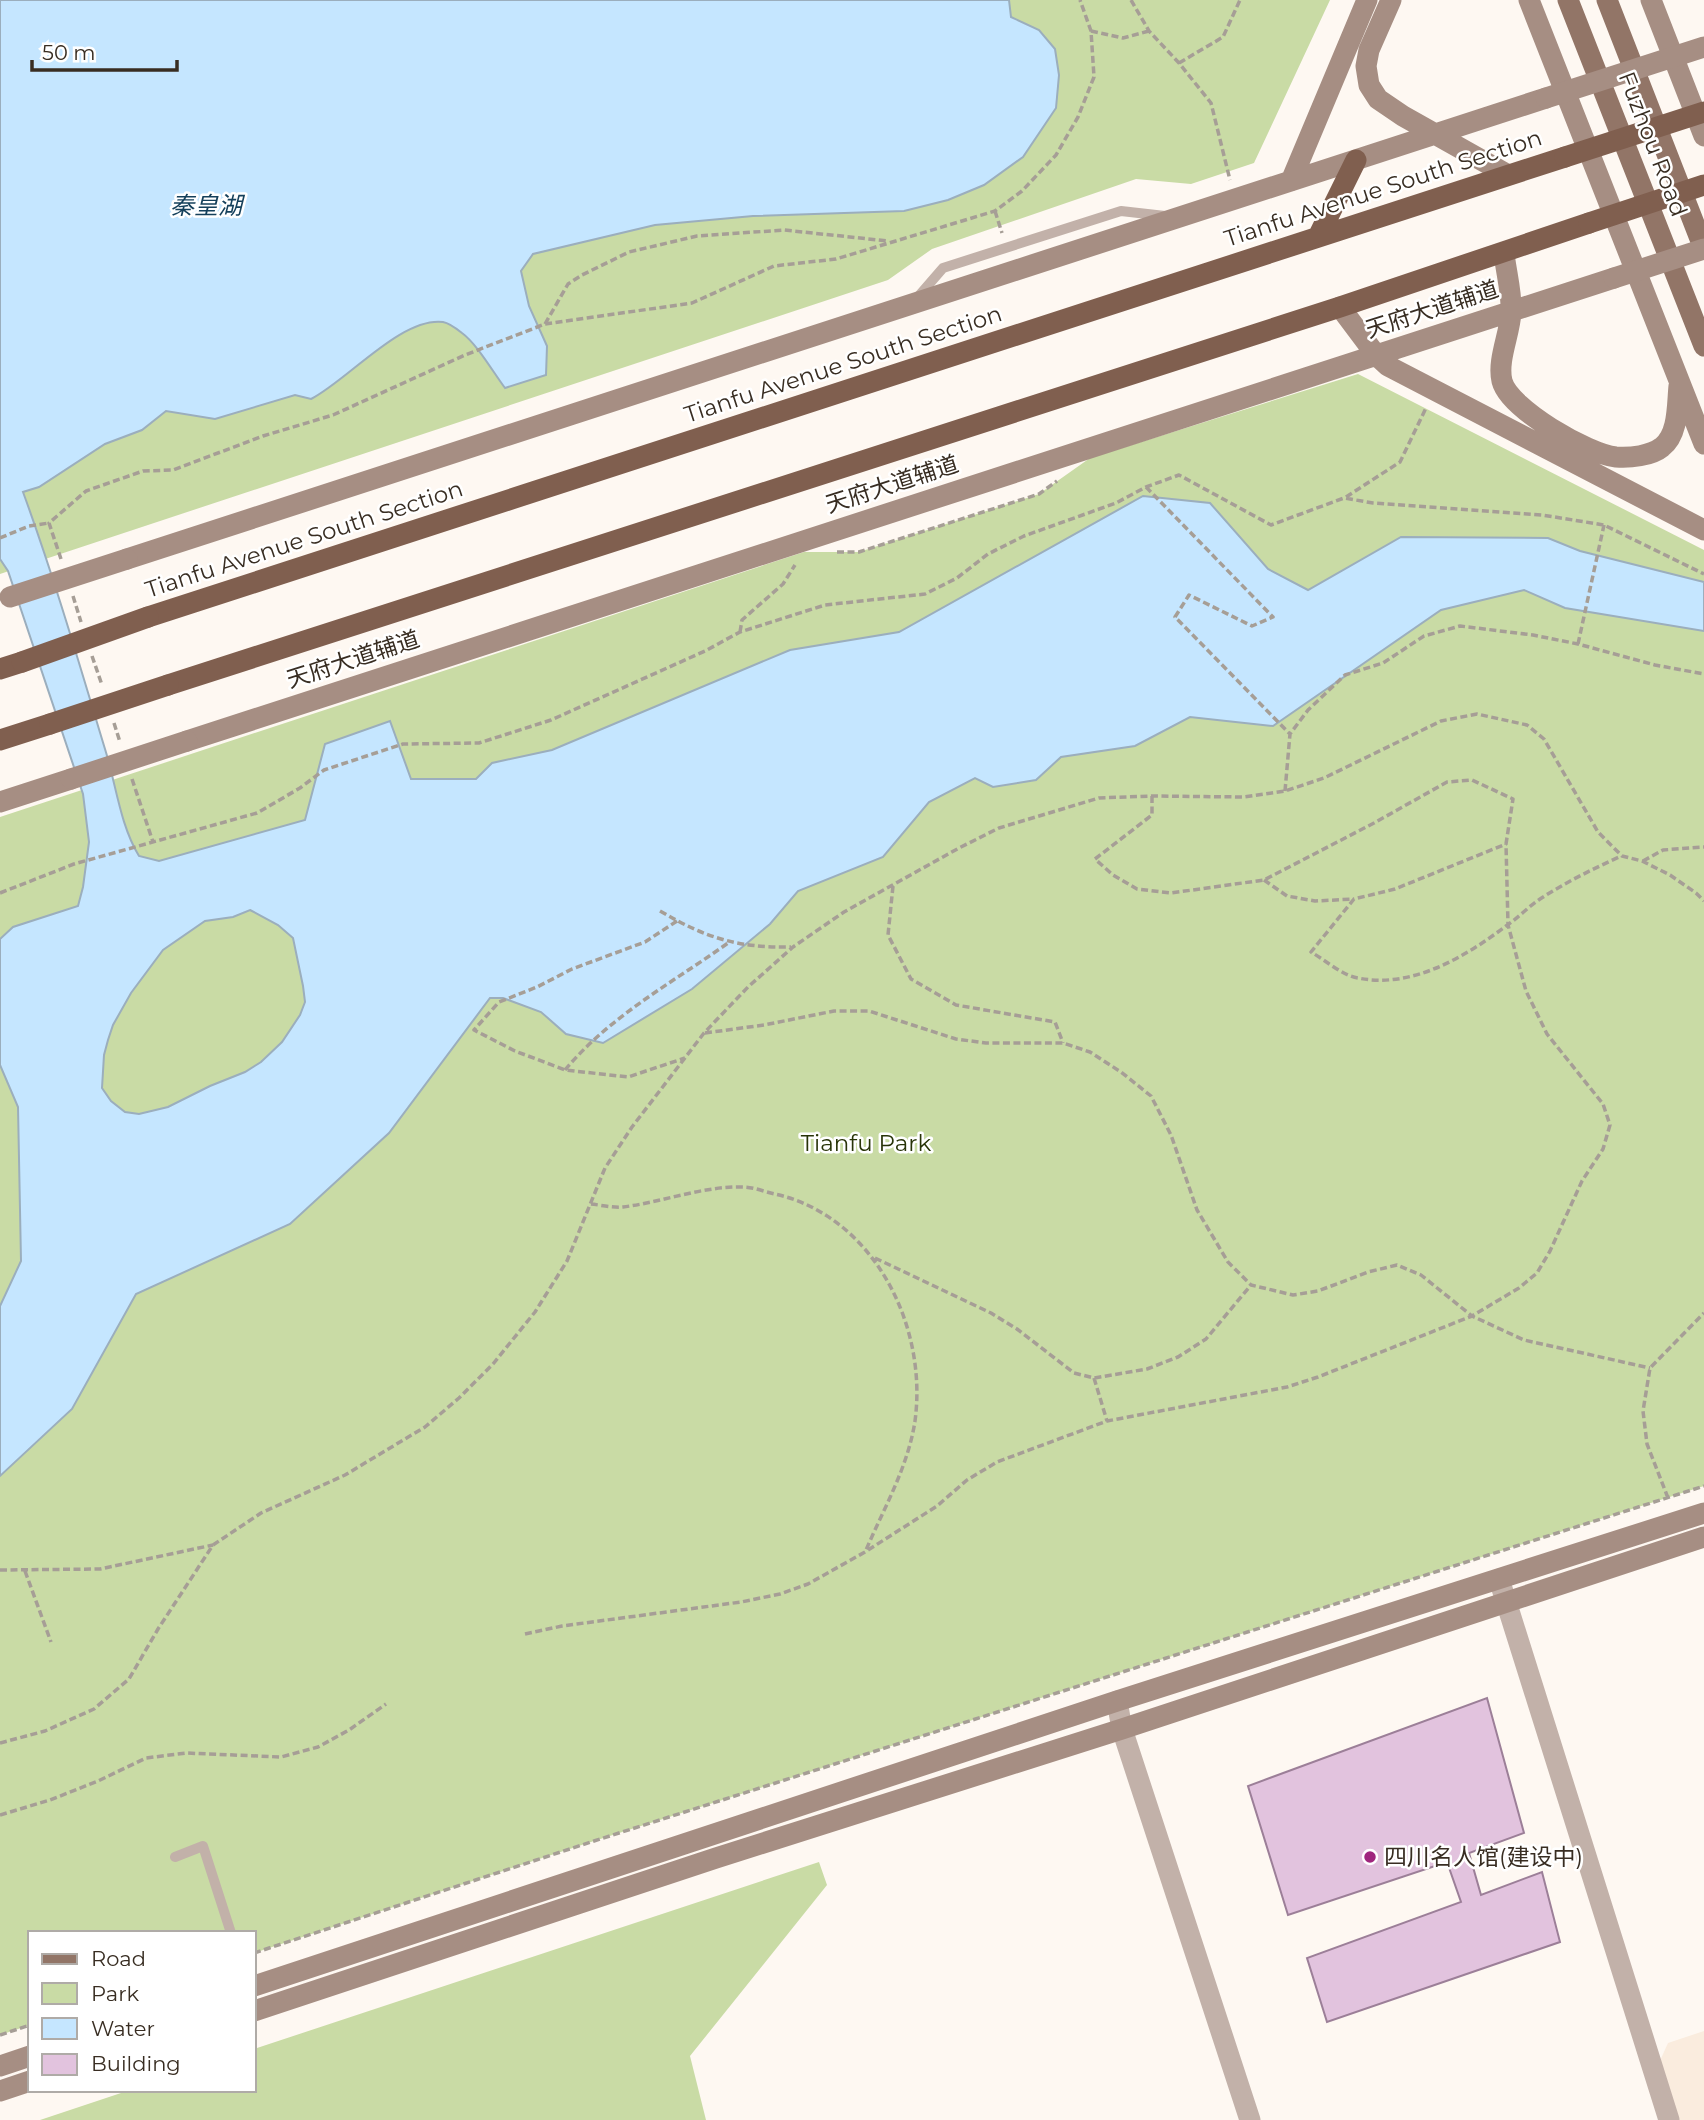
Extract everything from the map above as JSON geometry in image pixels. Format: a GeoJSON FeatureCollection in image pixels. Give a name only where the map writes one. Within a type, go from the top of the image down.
{"type":"FeatureCollection","features":[{"type":"Feature","properties":{"kind":"highway","name":"Tianfu Avenue South Section"},"geometry":{"type":"LineString","coordinates":[[0,669],[148,617],[1704,112]]}},
{"type":"Feature","properties":{"kind":"highway"},"geometry":{"type":"LineString","coordinates":[[1318,237],[1356,160]]}},
{"type":"Feature","properties":{"kind":"highway"},"geometry":{"type":"LineString","coordinates":[[0,740],[1340,307],[1704,185]]}},
{"type":"Feature","properties":{"kind":"main road","name":"Fuzhou Road"},"geometry":{"type":"LineString","coordinates":[[1568,0],[1704,346]]}},
{"type":"Feature","properties":{"kind":"main road","name":"Fuzhou Road"},"geometry":{"type":"LineString","coordinates":[[1607,0],[1704,249]]}},
{"type":"Feature","properties":{"kind":"street"},"geometry":{"type":"LineString","coordinates":[[1291,181],[1367,0]]}},
{"type":"Feature","properties":{"kind":"street"},"geometry":{"type":"LineString","coordinates":[[1391,0],[1369,50],[1366,66],[1369,85],[1378,99],[1508,176]]}},
{"type":"Feature","properties":{"kind":"street"},"geometry":{"type":"LineString","coordinates":[[1530,0],[1704,444]]}},
{"type":"Feature","properties":{"kind":"street"},"geometry":{"type":"LineString","coordinates":[[1651,0],[1704,136]]}},
{"type":"Feature","properties":{"kind":"street"},"geometry":{"type":"LineString","coordinates":[[5,599],[1704,47]]}},
{"type":"Feature","properties":{"kind":"street","name":"天府大道辅道"},"geometry":{"type":"LineString","coordinates":[[0,802],[1704,249]]}},
{"type":"Feature","properties":{"kind":"street"},"geometry":{"type":"LineString","coordinates":[[1504,253],[1511,311],[1502,365],[1502,382],[1527,413],[1587,449],[1615,457],[1641,456],[1663,446],[1675,425],[1680,380]]}},
{"type":"Feature","properties":{"kind":"street"},"geometry":{"type":"LineString","coordinates":[[1340,307],[1376,355],[1388,366],[1704,530]]}},
{"type":"Feature","properties":{"kind":"street"},"geometry":{"type":"LineString","coordinates":[[256,1985],[1117,1701],[1704,1513]]}},
{"type":"Feature","properties":{"kind":"street"},"geometry":{"type":"LineString","coordinates":[[256,2010],[1122,1729],[1704,1536]]}},
{"type":"Feature","properties":{"kind":"street"},"geometry":{"type":"LineString","coordinates":[[1499,1579],[1669,2120]]}},
{"type":"Feature","properties":{"kind":"street"},"geometry":{"type":"LineString","coordinates":[[1117,1701],[1122,1729],[1250,2120]]}},
{"type":"Feature","properties":{"kind":"street"},"geometry":{"type":"LineString","coordinates":[[0,2066],[28,2057]]}},
{"type":"Feature","properties":{"kind":"street"},"geometry":{"type":"LineString","coordinates":[[0,2091],[28,2082]]}},
{"type":"Feature","properties":{"kind":"lane"},"geometry":{"type":"LineString","coordinates":[[175,1857],[203,1846],[230,1931]]}},
{"type":"Feature","properties":{"kind":"path"},"geometry":{"type":"LineString","coordinates":[[465,355],[545,324],[692,303],[774,266],[836,259],[995,211],[1022,191],[1056,155],[1078,117],[1094,77],[1091,31],[1080,0]]}},
{"type":"Feature","properties":{"kind":"path"},"geometry":{"type":"LineString","coordinates":[[1131,0],[1149,32],[1179,63],[1211,103],[1230,180]]}},
{"type":"Feature","properties":{"kind":"path"},"geometry":{"type":"LineString","coordinates":[[1179,63],[1223,37],[1240,0]]}},
{"type":"Feature","properties":{"kind":"path"},"geometry":{"type":"LineString","coordinates":[[1091,31],[1123,38],[1149,32]]}},
{"type":"Feature","properties":{"kind":"path"},"geometry":{"type":"LineString","coordinates":[[995,211],[1002,233]]}},
{"type":"Feature","properties":{"kind":"path"},"geometry":{"type":"LineString","coordinates":[[545,324],[568,285],[582,275],[629,252],[697,236],[784,230],[891,241]]}},
{"type":"Feature","properties":{"kind":"path"},"geometry":{"type":"LineString","coordinates":[[0,893],[74,864],[257,813],[300,788],[324,770],[403,744],[479,743],[539,724],[705,651],[740,632],[825,605],[925,594],[957,578],[988,554],[1024,536],[1116,503],[1146,487],[1179,475],[1271,525],[1344,498],[1400,462],[1426,408]]}},
{"type":"Feature","properties":{"kind":"path"},"geometry":{"type":"LineString","coordinates":[[831,552],[859,552],[1039,494],[1060,480]]}},
{"type":"Feature","properties":{"kind":"path"},"geometry":{"type":"LineString","coordinates":[[1146,487],[1273,617],[1252,626],[1189,595],[1175,617],[1290,734]]}},
{"type":"Feature","properties":{"kind":"path"},"geometry":{"type":"LineString","coordinates":[[1344,498],[1373,503],[1542,515],[1604,525],[1704,574]]}},
{"type":"Feature","properties":{"kind":"path"},"geometry":{"type":"LineString","coordinates":[[0,538],[29,526],[49,523]]}},
{"type":"Feature","properties":{"kind":"path"},"geometry":{"type":"LineString","coordinates":[[1578,644],[1604,525]]}},
{"type":"Feature","properties":{"kind":"path"},"geometry":{"type":"LineString","coordinates":[[740,632],[742,620],[783,583],[797,562]]}},
{"type":"Feature","properties":{"kind":"path"},"geometry":{"type":"LineString","coordinates":[[1284,791],[1290,734],[1308,710],[1345,675],[1384,663],[1424,636],[1460,626],[1533,635],[1655,665],[1704,674]]}},
{"type":"Feature","properties":{"kind":"path"},"geometry":{"type":"LineString","coordinates":[[0,1744],[45,1731],[94,1709],[129,1679],[158,1629],[214,1545],[261,1513],[345,1475],[425,1427],[459,1398],[493,1364],[535,1312],[567,1261],[605,1168],[632,1127],[704,1033],[748,987],[793,947],[844,912],[999,828],[1099,798],[1244,797],[1284,791],[1324,778],[1441,721],[1476,714],[1527,725],[1544,739],[1598,832],[1622,856],[1642,861],[1670,875],[1696,892],[1704,901]]}},
{"type":"Feature","properties":{"kind":"path"},"geometry":{"type":"LineString","coordinates":[[525,1634],[562,1626],[741,1602],[780,1594],[807,1584],[865,1552],[937,1506],[967,1480],[997,1462],[1107,1421],[1287,1387],[1472,1316],[1519,1288],[1537,1272],[1550,1251],[1582,1181],[1603,1149],[1610,1125],[1604,1104],[1547,1034],[1525,991],[1508,925],[1506,844],[1513,799],[1472,780],[1447,782],[1374,824],[1264,880],[1171,894],[1137,889],[1113,875],[1095,859],[1152,816],[1152,796]]}},
{"type":"Feature","properties":{"kind":"path"},"geometry":{"type":"LineString","coordinates":[[1264,880],[1287,896],[1315,901],[1354,899],[1395,888],[1506,844]]}},
{"type":"Feature","properties":{"kind":"path"},"geometry":{"type":"LineString","coordinates":[[1642,861],[1663,850],[1704,847]]}},
{"type":"Feature","properties":{"kind":"path"},"geometry":{"type":"LineString","coordinates":[[1354,899],[1311,952],[1356,978],[1393,980],[1429,970],[1462,956],[1548,894],[1582,874],[1622,856]]}},
{"type":"Feature","properties":{"kind":"path"},"geometry":{"type":"LineString","coordinates":[[893,886],[888,935],[911,979],[956,1005],[1055,1022],[1063,1043]]}},
{"type":"Feature","properties":{"kind":"path"},"geometry":{"type":"LineString","coordinates":[[660,911],[705,935],[728,943],[760,948],[793,947]]}},
{"type":"Feature","properties":{"kind":"path"},"geometry":{"type":"LineString","coordinates":[[677,921],[645,942],[572,969],[499,1002],[474,1030],[515,1051],[565,1070],[628,1077],[687,1058]]}},
{"type":"Feature","properties":{"kind":"path"},"geometry":{"type":"LineString","coordinates":[[565,1070],[585,1046],[620,1017],[728,943]]}},
{"type":"Feature","properties":{"kind":"path"},"geometry":{"type":"LineString","coordinates":[[704,1033],[764,1025],[834,1011],[869,1011],[956,1038],[986,1044],[1063,1043],[1090,1052],[1151,1096],[1171,1135],[1197,1210],[1228,1262],[1251,1285],[1293,1295],[1318,1291],[1368,1272],[1398,1265],[1421,1275],[1472,1316],[1524,1340],[1650,1368]]}},
{"type":"Feature","properties":{"kind":"path"},"geometry":{"type":"LineString","coordinates":[[591,1204],[620,1207],[689,1193],[745,1187],[795,1198],[836,1222],[874,1257],[894,1291],[909,1338],[917,1382],[915,1420],[907,1460],[865,1552]]}},
{"type":"Feature","properties":{"kind":"path"},"geometry":{"type":"LineString","coordinates":[[874,1257],[991,1313],[1074,1373],[1094,1378],[1147,1369],[1178,1357],[1206,1339],[1251,1285]]}},
{"type":"Feature","properties":{"kind":"path"},"geometry":{"type":"LineString","coordinates":[[1668,1498],[1647,1444],[1643,1411],[1650,1368],[1704,1313]]}},
{"type":"Feature","properties":{"kind":"path"},"geometry":{"type":"LineString","coordinates":[[1094,1378],[1107,1421]]}},
{"type":"Feature","properties":{"kind":"path"},"geometry":{"type":"LineString","coordinates":[[256,1951],[1704,1486]]}},
{"type":"Feature","properties":{"kind":"path"},"geometry":{"type":"LineString","coordinates":[[0,1570],[100,1569],[214,1545]]}},
{"type":"Feature","properties":{"kind":"path"},"geometry":{"type":"LineString","coordinates":[[25,1570],[51,1642]]}},
{"type":"Feature","properties":{"kind":"path"},"geometry":{"type":"LineString","coordinates":[[0,1815],[50,1800],[146,1758],[186,1753],[281,1757],[318,1747],[349,1730],[386,1704]]}},
{"type":"Feature","properties":{"kind":"path"},"geometry":{"type":"LineString","coordinates":[[0,2035],[28,2026]]}},
{"type":"Feature","properties":{"kind":"shaded area"},"geometry":{"type":"Polygon","coordinates":[[[1704,2031],[1704,2120],[1678,2120],[1659,2063],[1668,2043],[1704,2031]]]}},
{"type":"Feature","properties":{"kind":"green space","name":"秦皇湖"},"geometry":{"type":"Polygon","coordinates":[[[0,0],[1330,0],[1254,163],[1191,184],[1136,179],[932,249],[888,280],[0,574],[0,0]]]}},
{"type":"Feature","properties":{"kind":"green space","name":"Tianfu Park"},"geometry":{"type":"Polygon","coordinates":[[[1358,374],[1704,550],[1704,1486],[594,1841],[256,1952],[256,1931],[28,1931],[28,2026],[0,2035],[0,817],[804,552],[859,552],[1039,494],[1090,458],[1358,374]]]}},
{"type":"Feature","properties":{"kind":"green space"},"geometry":{"type":"Polygon","coordinates":[[[819,1862],[827,1885],[690,2056],[706,2120],[40,2120],[124,2092],[256,2092],[256,2048],[819,1862]]]}},
{"type":"Feature","properties":{"kind":"water"},"geometry":{"type":"Polygon","coordinates":[[[0,0],[1009,0],[1011,17],[1039,30],[1055,49],[1059,75],[1056,108],[1023,157],[984,185],[948,200],[904,211],[753,216],[655,225],[533,254],[521,271],[529,306],[547,346],[546,375],[505,388],[479,351],[462,333],[443,322],[427,323],[393,339],[311,399],[295,395],[215,419],[166,411],[142,430],[105,444],[39,487],[23,492],[76,652],[123,818],[139,856],[159,861],[305,820],[325,744],[390,721],[411,779],[476,779],[492,763],[552,750],[790,650],[899,632],[1143,496],[1210,503],[1268,569],[1308,590],[1401,537],[1548,538],[1580,551],[1704,582],[1704,631],[1565,608],[1524,590],[1441,610],[1273,726],[1190,717],[1135,746],[1061,757],[1036,780],[993,787],[975,778],[929,802],[883,857],[798,891],[770,924],[692,989],[603,1043],[566,1034],[541,1012],[503,998],[490,998],[389,1133],[290,1224],[136,1294],[72,1409],[0,1476],[0,1306],[21,1261],[18,1107],[0,1065],[0,939],[13,927],[78,906],[89,842],[83,794],[8,571],[0,559],[0,0]],[[250,910],[233,917],[205,921],[163,950],[131,993],[113,1025],[104,1055],[102,1088],[111,1101],[125,1112],[139,1114],[168,1107],[245,1072],[261,1062],[282,1042],[300,1015],[305,1002],[293,938],[278,925],[250,910]]]}},
{"type":"Feature","properties":{"kind":"building","name":"四川名人馆(建设中)"},"geometry":{"type":"Polygon","coordinates":[[[1487,1698],[1524,1833],[1469,1853],[1481,1895],[1542,1872],[1560,1942],[1327,2022],[1307,1958],[1461,1902],[1447,1862],[1288,1915],[1248,1786],[1487,1698]]]}},
{"type":"Feature","properties":{"kind":"place","name":"四川名人馆(建设中)"},"geometry":{"type":"Point","coordinates":[1370,1857]}}]}
